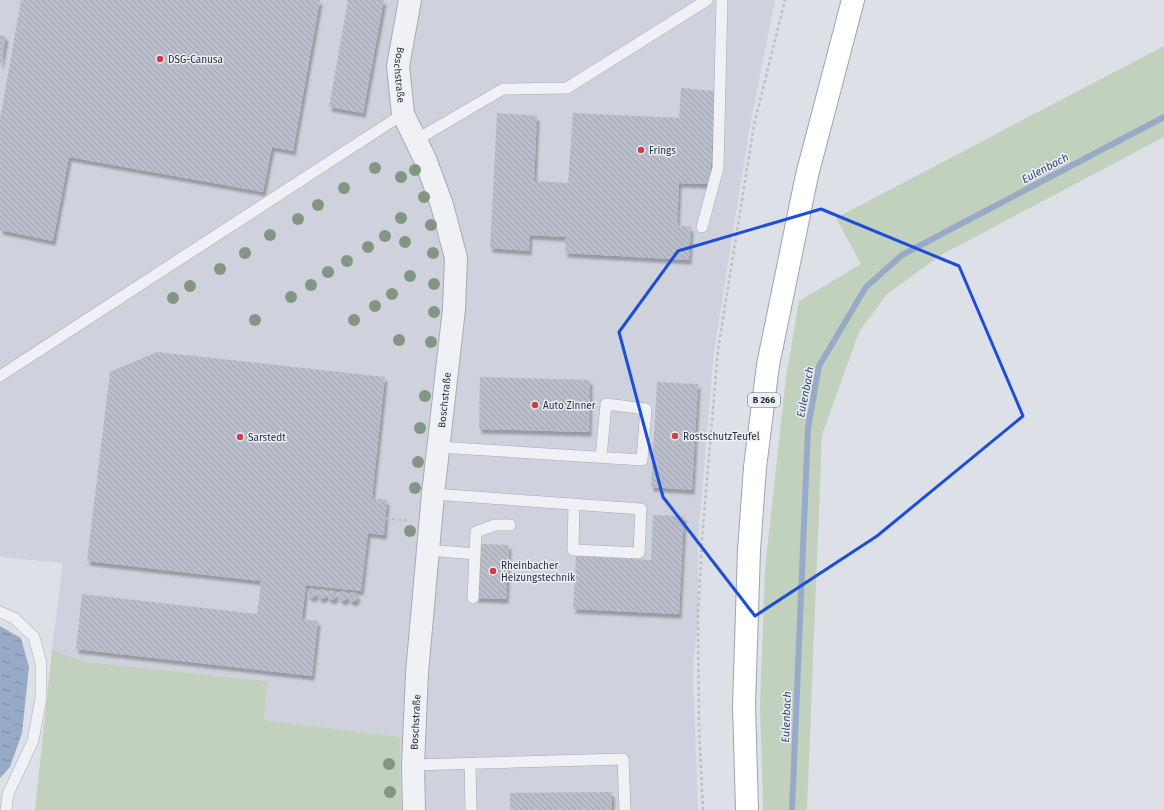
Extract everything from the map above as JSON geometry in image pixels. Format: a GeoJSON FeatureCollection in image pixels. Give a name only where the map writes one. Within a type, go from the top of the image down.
{"type":"FeatureCollection","features":[{"type":"Feature","properties":{"kind":"main road","name":"B 266"},"geometry":{"type":"LineString","coordinates":[[747,810],[744,705],[749,550],[755,467],[768,365],[807,175],[854,0]]}},
{"type":"Feature","properties":{"kind":"street","name":"Boschstraße"},"geometry":{"type":"LineString","coordinates":[[410,0],[398,66],[403,114],[425,160],[442,205],[456,258],[454,309],[433,494],[417,673],[413,765],[414,810]]}},
{"type":"Feature","properties":{"kind":"lane"},"geometry":{"type":"LineString","coordinates":[[416,140],[503,89],[567,88],[707,0]]}},
{"type":"Feature","properties":{"kind":"lane"},"geometry":{"type":"LineString","coordinates":[[702,227],[718,168],[722,0]]}},
{"type":"Feature","properties":{"kind":"lane"},"geometry":{"type":"LineString","coordinates":[[0,376],[403,114]]}},
{"type":"Feature","properties":{"kind":"lane"},"geometry":{"type":"LineString","coordinates":[[438,447],[642,460],[646,409],[606,404],[601,457]]}},
{"type":"Feature","properties":{"kind":"lane"},"geometry":{"type":"LineString","coordinates":[[433,494],[574,504],[641,509],[639,554],[573,550],[574,504]]}},
{"type":"Feature","properties":{"kind":"lane"},"geometry":{"type":"LineString","coordinates":[[473,598],[476,532],[495,525],[510,525]]}},
{"type":"Feature","properties":{"kind":"lane"},"geometry":{"type":"LineString","coordinates":[[428,550],[475,554]]}},
{"type":"Feature","properties":{"kind":"lane"},"geometry":{"type":"LineString","coordinates":[[0,612],[14,618],[34,637],[42,663],[41,698],[33,741],[21,770],[8,794],[6,810]]}},
{"type":"Feature","properties":{"kind":"lane"},"geometry":{"type":"LineString","coordinates":[[413,765],[623,759],[625,810]]}},
{"type":"Feature","properties":{"kind":"lane"},"geometry":{"type":"LineString","coordinates":[[470,763],[471,810]]}},
{"type":"Feature","properties":{"kind":"path"},"geometry":{"type":"LineString","coordinates":[[703,810],[699,729],[698,617],[702,539],[718,350],[754,125],[785,0]]}},
{"type":"Feature","properties":{"kind":"highlighted area"},"geometry":{"type":"Polygon","coordinates":[[[821,209],[959,266],[1023,416],[877,536],[755,616],[663,497],[619,332],[678,251],[821,209]]]}},
{"type":"Feature","properties":{"kind":"shaded area"},"geometry":{"type":"Polygon","coordinates":[[[0,0],[775,0],[750,125],[714,351],[698,540],[698,617],[693,668],[698,810],[401,810],[400,737],[264,720],[268,681],[87,662],[52,650],[63,563],[0,557],[0,0]]]}},
{"type":"Feature","properties":{"kind":"green space"},"geometry":{"type":"Polygon","coordinates":[[[1164,46],[1164,137],[941,255],[887,294],[859,332],[822,435],[807,810],[763,810],[760,703],[765,569],[786,377],[799,301],[861,264],[836,218],[1164,46]]]}},
{"type":"Feature","properties":{"kind":"green space"},"geometry":{"type":"Polygon","coordinates":[[[52,650],[87,662],[268,681],[264,720],[400,737],[401,810],[35,810],[52,650]]]}},
{"type":"Feature","properties":{"kind":"water"},"geometry":{"type":"Polygon","coordinates":[[[0,626],[21,638],[29,667],[22,733],[10,767],[0,778],[0,626]]]}},
{"type":"Feature","properties":{"kind":"building","name":"DSG-Canusa"},"geometry":{"type":"Polygon","coordinates":[[[21,0],[320,0],[293,151],[272,147],[263,192],[69,157],[53,241],[0,230],[0,119],[21,0]]]}},
{"type":"Feature","properties":{"kind":"building"},"geometry":{"type":"Polygon","coordinates":[[[348,0],[384,0],[363,113],[329,107],[348,0]]]}},
{"type":"Feature","properties":{"kind":"building"},"geometry":{"type":"Polygon","coordinates":[[[0,35],[6,36],[1,64],[0,64],[0,35]]]}},
{"type":"Feature","properties":{"kind":"building","name":"Frings"},"geometry":{"type":"Polygon","coordinates":[[[681,88],[715,91],[710,184],[679,183],[677,225],[691,227],[689,260],[565,253],[566,237],[530,235],[529,251],[490,248],[497,113],[537,116],[534,181],[568,183],[573,113],[679,118],[681,88]]]}},
{"type":"Feature","properties":{"kind":"building","name":"Sarstedt"},"geometry":{"type":"Polygon","coordinates":[[[157,352],[385,377],[372,498],[387,500],[384,535],[368,533],[361,591],[306,585],[302,619],[318,621],[312,676],[76,649],[82,594],[257,614],[261,581],[87,561],[110,372],[157,352]]]}},
{"type":"Feature","properties":{"kind":"building","name":"Auto Zinner"},"geometry":{"type":"Polygon","coordinates":[[[480,377],[590,380],[589,432],[479,429],[480,377]]]}},
{"type":"Feature","properties":{"kind":"building","name":"RostschutzTeufel"},"geometry":{"type":"Polygon","coordinates":[[[657,382],[698,384],[692,490],[651,487],[657,382]]]}},
{"type":"Feature","properties":{"kind":"building"},"geometry":{"type":"Polygon","coordinates":[[[653,515],[684,516],[679,614],[573,609],[576,556],[651,560],[653,515]]]}},
{"type":"Feature","properties":{"kind":"building","name":"Rheinbacher Heizungstechnik"},"geometry":{"type":"Polygon","coordinates":[[[479,544],[509,545],[506,599],[476,598],[479,544]]]}},
{"type":"Feature","properties":{"kind":"building"},"geometry":{"type":"Polygon","coordinates":[[[312,588],[317,593],[312,598],[307,593],[312,588]]]}},
{"type":"Feature","properties":{"kind":"building"},"geometry":{"type":"Polygon","coordinates":[[[322,589],[327,594],[322,599],[317,594],[322,589]]]}},
{"type":"Feature","properties":{"kind":"building"},"geometry":{"type":"Polygon","coordinates":[[[332,590],[337,595],[332,600],[327,595],[332,590]]]}},
{"type":"Feature","properties":{"kind":"building"},"geometry":{"type":"Polygon","coordinates":[[[343,591],[348,596],[343,601],[338,596],[343,591]]]}},
{"type":"Feature","properties":{"kind":"building"},"geometry":{"type":"Polygon","coordinates":[[[353,592],[358,597],[353,602],[348,597],[353,592]]]}},
{"type":"Feature","properties":{"kind":"building"},"geometry":{"type":"Polygon","coordinates":[[[612,792],[612,810],[510,810],[510,793],[612,792]]]}},
{"type":"Feature","properties":{"kind":"waterway","name":"Eulenbach"},"geometry":{"type":"LineString","coordinates":[[792,810],[808,428],[819,366],[866,287],[902,255],[1164,117]]}},
{"type":"Feature","properties":{"kind":"place","name":"DSG-Canusa"},"geometry":{"type":"Point","coordinates":[160,59]}},
{"type":"Feature","properties":{"kind":"place","name":"Frings"},"geometry":{"type":"Point","coordinates":[641,150]}},
{"type":"Feature","properties":{"kind":"place","name":"Auto Zinner"},"geometry":{"type":"Point","coordinates":[535,405]}},
{"type":"Feature","properties":{"kind":"place","name":"RostschutzTeufel"},"geometry":{"type":"Point","coordinates":[675,436]}},
{"type":"Feature","properties":{"kind":"place","name":"Sarstedt"},"geometry":{"type":"Point","coordinates":[240,437]}},
{"type":"Feature","properties":{"kind":"place","name":"Rheinbacher Heizungstechnik"},"geometry":{"type":"Point","coordinates":[493,571]}}]}
